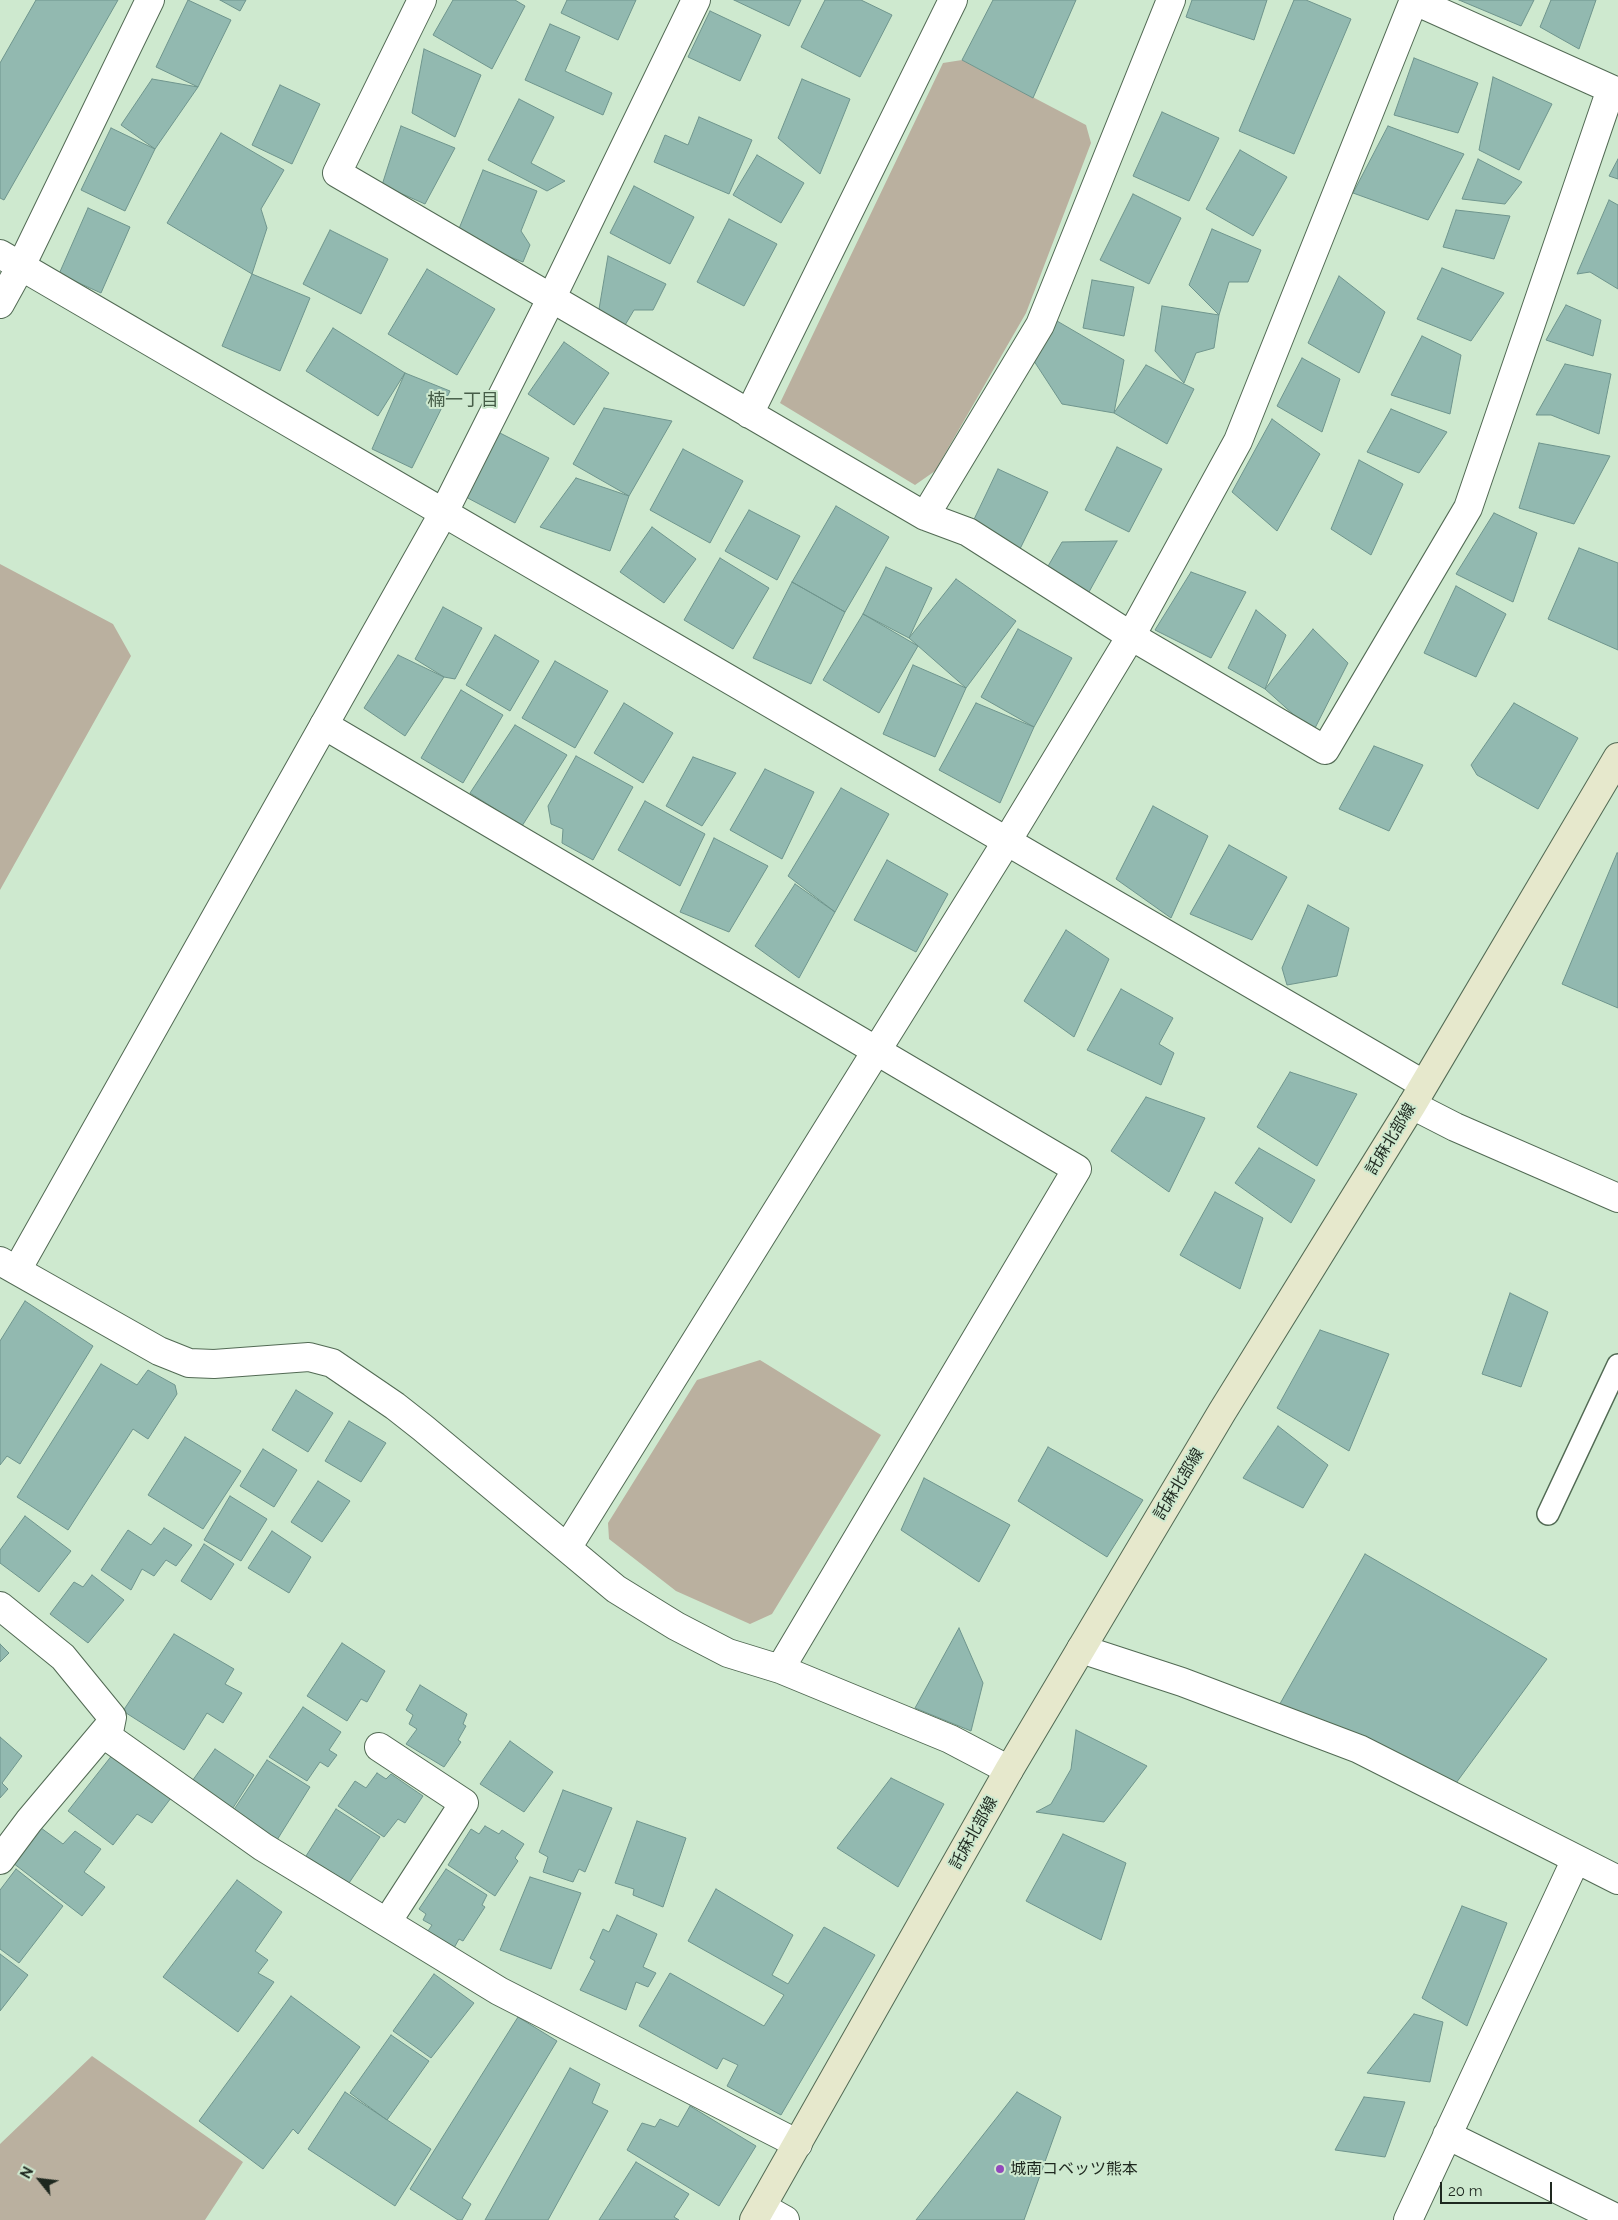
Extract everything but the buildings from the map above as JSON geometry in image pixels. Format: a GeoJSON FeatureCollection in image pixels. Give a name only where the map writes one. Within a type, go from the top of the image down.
{"type":"FeatureCollection","features":[{"type":"Feature","properties":{"kind":"main road","name":"託麻北部線"},"geometry":{"type":"LineString","coordinates":[[767,2216],[798,2144],[1009,1770],[1222,1412],[1417,1095],[1618,757]]}},
{"type":"Feature","properties":{"kind":"street"},"geometry":{"type":"LineString","coordinates":[[0,304],[10,260],[150,0]]}},
{"type":"Feature","properties":{"kind":"street"},"geometry":{"type":"LineString","coordinates":[[422,0],[337,173],[925,516],[968,532],[1131,636],[1325,750],[1468,508],[1611,89],[1414,0],[1238,441],[1131,636],[1007,841],[567,1548]]}},
{"type":"Feature","properties":{"kind":"street"},"geometry":{"type":"LineString","coordinates":[[696,0],[551,299],[444,512],[324,725],[8,1266],[159,1352],[189,1363],[214,1364],[309,1357],[332,1364],[395,1406],[616,1590],[676,1626],[728,1653],[780,1669],[950,1738],[1009,1770]]}},
{"type":"Feature","properties":{"kind":"street"},"geometry":{"type":"LineString","coordinates":[[749,414],[953,0]]}},
{"type":"Feature","properties":{"kind":"street"},"geometry":{"type":"LineString","coordinates":[[925,516],[1040,325],[1171,0]]}},
{"type":"Feature","properties":{"kind":"street"},"geometry":{"type":"LineString","coordinates":[[10,260],[1007,841],[1417,1095],[1455,1127],[1618,1198]]}},
{"type":"Feature","properties":{"kind":"street"},"geometry":{"type":"LineString","coordinates":[[324,725],[1077,1169],[780,1669]]}},
{"type":"Feature","properties":{"kind":"street"},"geometry":{"type":"LineString","coordinates":[[0,1606],[63,1657],[112,1717],[108,1737],[263,1847],[499,1991],[798,2144]]}},
{"type":"Feature","properties":{"kind":"street"},"geometry":{"type":"LineString","coordinates":[[1081,1649],[1182,1682],[1359,1748],[1618,1880]]}},
{"type":"Feature","properties":{"kind":"street"},"geometry":{"type":"LineString","coordinates":[[0,1860],[29,1820],[109,1726]]}},
{"type":"Feature","properties":{"kind":"street"},"geometry":{"type":"LineString","coordinates":[[379,1747],[464,1803],[387,1922]]}},
{"type":"Feature","properties":{"kind":"street"},"geometry":{"type":"LineString","coordinates":[[1408,2220],[1576,1859]]}},
{"type":"Feature","properties":{"kind":"street"},"geometry":{"type":"LineString","coordinates":[[1447,2135],[1618,2218]]}},
{"type":"Feature","properties":{"kind":"lane"},"geometry":{"type":"LineString","coordinates":[[1548,1514],[1618,1365]]}},
{"type":"Feature","properties":{"kind":"shaded area"},"geometry":{"type":"Polygon","coordinates":[[[962,60],[1086,125],[1091,143],[1026,313],[935,471],[915,485],[780,403],[943,63],[962,60]]]}},
{"type":"Feature","properties":{"kind":"shaded area"},"geometry":{"type":"Polygon","coordinates":[[[0,564],[113,624],[131,656],[0,890],[0,564]]]}},
{"type":"Feature","properties":{"kind":"shaded area"},"geometry":{"type":"Polygon","coordinates":[[[760,1360],[881,1435],[772,1614],[750,1624],[676,1591],[609,1539],[608,1523],[697,1380],[760,1360]]]}},
{"type":"Feature","properties":{"kind":"shaded area"},"geometry":{"type":"Polygon","coordinates":[[[92,2056],[243,2162],[205,2220],[0,2220],[0,2144],[92,2056]]]}},
{"type":"Feature","properties":{"kind":"place","name":"城南コベッツ熊本"},"geometry":{"type":"Point","coordinates":[1000,2169]}},
{"type":"Feature","properties":{"kind":"district","name":"楠一丁目"},"geometry":{"type":"Point","coordinates":[463,401]}}]}
